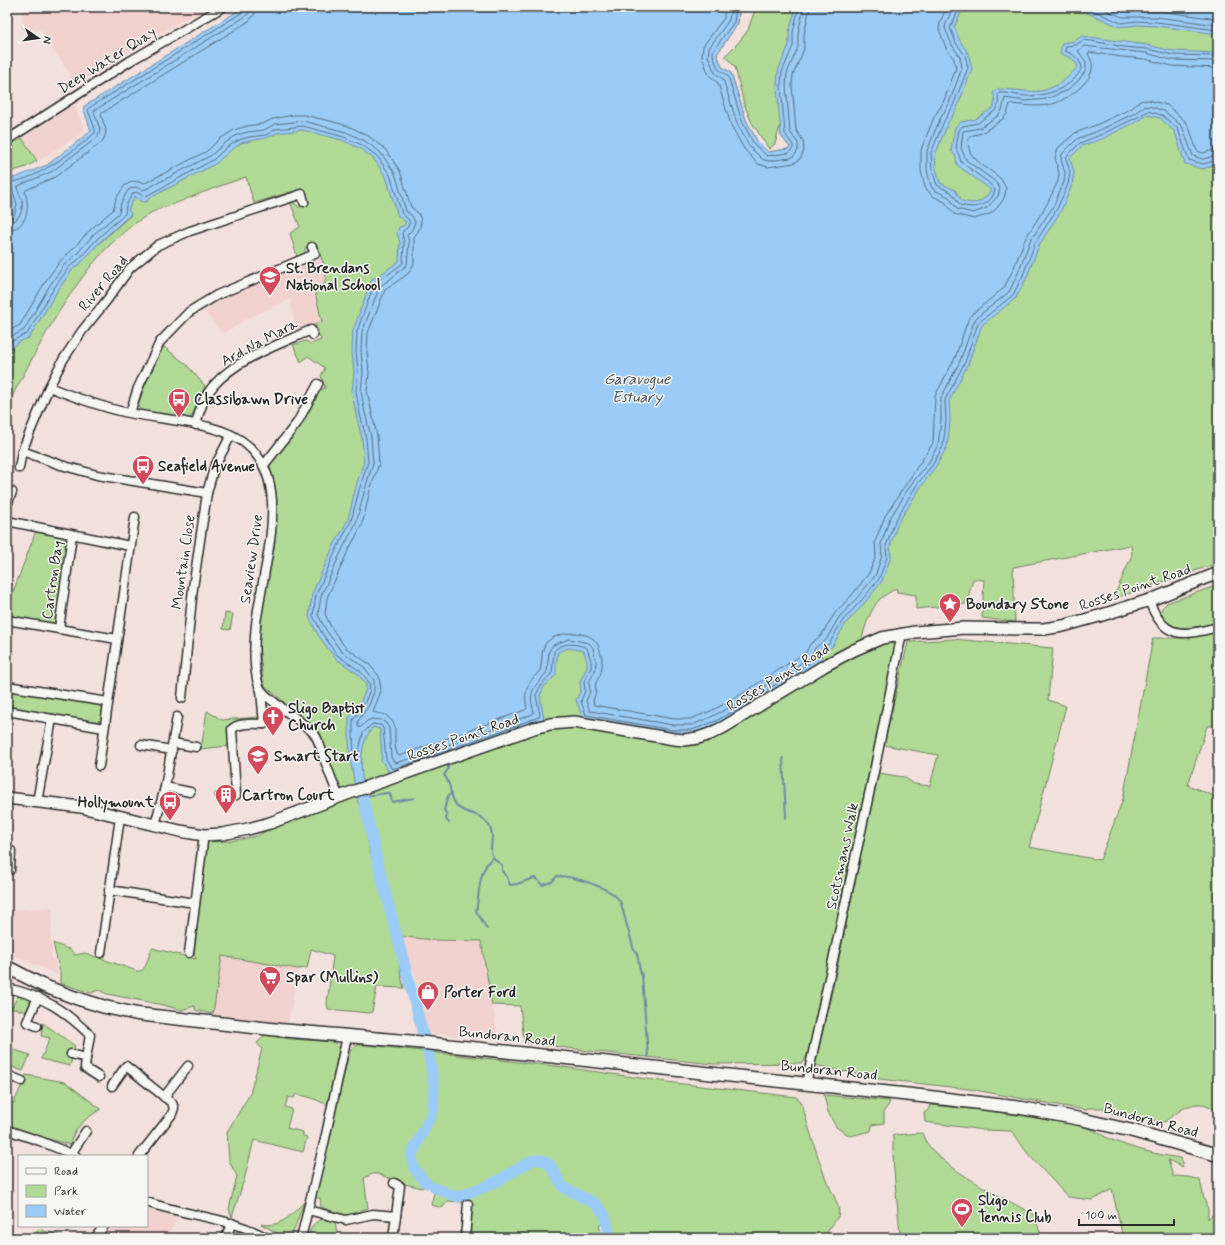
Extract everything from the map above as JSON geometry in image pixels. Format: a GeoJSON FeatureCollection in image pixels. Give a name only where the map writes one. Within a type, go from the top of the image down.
{"type":"FeatureCollection","features":[{"type":"Feature","properties":{"kind":"highway","name":"Bundoran Road"},"geometry":{"type":"LineString","coordinates":[[7,967],[44,986],[76,998],[105,1007],[137,1014],[280,1030],[416,1042],[711,1073],[921,1096],[1029,1110],[1080,1118],[1218,1155]]}},
{"type":"Feature","properties":{"kind":"main road","name":"Rosses Point Road"},"geometry":{"type":"LineString","coordinates":[[7,798],[81,807],[204,835],[222,834],[270,823],[355,791],[534,728],[550,724],[574,722],[674,739],[684,740],[698,738],[724,727],[824,666],[854,650],[882,638],[902,633],[964,628],[1052,628],[1149,600],[1218,573]]}},
{"type":"Feature","properties":{"kind":"street","name":"Deep Water Quay"},"geometry":{"type":"LineString","coordinates":[[7,140],[130,61],[223,7]]}},
{"type":"Feature","properties":{"kind":"street","name":"River Road"},"geometry":{"type":"LineString","coordinates":[[19,468],[22,451],[49,387],[63,360],[82,331],[130,268],[158,246],[190,231],[302,194],[304,202]]}},
{"type":"Feature","properties":{"kind":"street"},"geometry":{"type":"LineString","coordinates":[[130,413],[138,388],[160,342],[189,312],[217,295],[315,254],[312,247]]}},
{"type":"Feature","properties":{"kind":"street","name":"Ard Na Mara"},"geometry":{"type":"LineString","coordinates":[[196,425],[200,410],[214,386],[237,366],[277,345],[311,330],[313,335]]}},
{"type":"Feature","properties":{"kind":"street"},"geometry":{"type":"LineString","coordinates":[[264,465],[297,423],[318,384]]}},
{"type":"Feature","properties":{"kind":"street","name":"Seaview Drive"},"geometry":{"type":"LineString","coordinates":[[49,387],[84,402],[130,413],[222,431],[231,435],[254,452],[264,465],[273,501],[271,534],[259,600],[255,636],[256,669],[259,688],[261,691],[264,724]]}},
{"type":"Feature","properties":{"kind":"street","name":"Mountain Close"},"geometry":{"type":"LineString","coordinates":[[182,698],[193,588],[207,493],[214,468],[231,435]]}},
{"type":"Feature","properties":{"kind":"street"},"geometry":{"type":"LineString","coordinates":[[22,451],[61,465],[97,475],[207,493]]}},
{"type":"Feature","properties":{"kind":"street"},"geometry":{"type":"LineString","coordinates":[[7,505],[12,492]]}},
{"type":"Feature","properties":{"kind":"street"},"geometry":{"type":"LineString","coordinates":[[99,766],[135,517]]}},
{"type":"Feature","properties":{"kind":"street","name":"Cartron Bay"},"geometry":{"type":"LineString","coordinates":[[7,521],[130,546]]}},
{"type":"Feature","properties":{"kind":"street","name":"Cartron Bay"},"geometry":{"type":"LineString","coordinates":[[59,629],[72,535]]}},
{"type":"Feature","properties":{"kind":"street"},"geometry":{"type":"LineString","coordinates":[[1149,600],[1158,619],[1166,628],[1181,634],[1202,631],[1218,626]]}},
{"type":"Feature","properties":{"kind":"street","name":"Cartron Bay"},"geometry":{"type":"LineString","coordinates":[[7,620],[117,639]]}},
{"type":"Feature","properties":{"kind":"street","name":"Scotsmans Walk"},"geometry":{"type":"LineString","coordinates":[[806,1084],[880,744],[902,633]]}},
{"type":"Feature","properties":{"kind":"street"},"geometry":{"type":"LineString","coordinates":[[7,686],[108,702]]}},
{"type":"Feature","properties":{"kind":"street"},"geometry":{"type":"LineString","coordinates":[[261,691],[304,724],[316,736],[339,797]]}},
{"type":"Feature","properties":{"kind":"street"},"geometry":{"type":"LineString","coordinates":[[220,796],[236,795],[232,729],[239,725],[264,724],[280,706]]}},
{"type":"Feature","properties":{"kind":"street"},"geometry":{"type":"LineString","coordinates":[[7,711],[104,728]]}},
{"type":"Feature","properties":{"kind":"street"},"geometry":{"type":"LineString","coordinates":[[155,824],[165,787],[177,717]]}},
{"type":"Feature","properties":{"kind":"street"},"geometry":{"type":"LineString","coordinates":[[37,802],[52,719]]}},
{"type":"Feature","properties":{"kind":"street"},"geometry":{"type":"LineString","coordinates":[[141,745],[196,747]]}},
{"type":"Feature","properties":{"kind":"street"},"geometry":{"type":"LineString","coordinates":[[165,787],[190,792]]}},
{"type":"Feature","properties":{"kind":"street"},"geometry":{"type":"LineString","coordinates":[[101,953],[120,817]]}},
{"type":"Feature","properties":{"kind":"street"},"geometry":{"type":"LineString","coordinates":[[189,953],[203,842]]}},
{"type":"Feature","properties":{"kind":"street"},"geometry":{"type":"LineString","coordinates":[[7,870],[10,870],[9,851]]}},
{"type":"Feature","properties":{"kind":"street"},"geometry":{"type":"LineString","coordinates":[[109,890],[195,903]]}},
{"type":"Feature","properties":{"kind":"street"},"geometry":{"type":"LineString","coordinates":[[7,988],[38,997],[72,1018],[90,1035],[85,1068],[99,1077]]}},
{"type":"Feature","properties":{"kind":"street"},"geometry":{"type":"LineString","coordinates":[[37,1026],[27,1022],[38,997]]}},
{"type":"Feature","properties":{"kind":"street"},"geometry":{"type":"LineString","coordinates":[[301,1238],[343,1059],[347,1036]]}},
{"type":"Feature","properties":{"kind":"street"},"geometry":{"type":"LineString","coordinates":[[71,1054],[86,1058]]}},
{"type":"Feature","properties":{"kind":"street"},"geometry":{"type":"LineString","coordinates":[[112,1086],[126,1066],[172,1103],[174,1108],[172,1114],[140,1155]]}},
{"type":"Feature","properties":{"kind":"street"},"geometry":{"type":"LineString","coordinates":[[164,1096],[188,1066]]}},
{"type":"Feature","properties":{"kind":"street"},"geometry":{"type":"LineString","coordinates":[[7,1075],[22,1081]]}},
{"type":"Feature","properties":{"kind":"street"},"geometry":{"type":"LineString","coordinates":[[7,1130],[40,1141],[73,1155],[86,1131]]}},
{"type":"Feature","properties":{"kind":"street"},"geometry":{"type":"LineString","coordinates":[[393,1238],[400,1186],[394,1183]]}},
{"type":"Feature","properties":{"kind":"street"},"geometry":{"type":"LineString","coordinates":[[148,1202],[232,1223],[257,1232],[267,1238]]}},
{"type":"Feature","properties":{"kind":"street"},"geometry":{"type":"LineString","coordinates":[[465,1238],[468,1204]]}},
{"type":"Feature","properties":{"kind":"street"},"geometry":{"type":"LineString","coordinates":[[308,1210],[346,1220],[373,1214],[396,1216]]}},
{"type":"Feature","properties":{"kind":"street"},"geometry":{"type":"LineString","coordinates":[[225,1238],[232,1223]]}},
{"type":"Feature","properties":{"kind":"street"},"geometry":{"type":"LineString","coordinates":[[95,1238],[103,1227]]}},
{"type":"Feature","properties":{"kind":"shaded area"},"geometry":{"type":"Polygon","coordinates":[[[23,7],[212,7],[200,14],[186,18],[132,49],[76,84],[41,30],[22,29],[23,7]]]}},
{"type":"Feature","properties":{"kind":"shaded area"},"geometry":{"type":"Polygon","coordinates":[[[74,104],[84,129],[80,135],[37,161],[22,138],[74,104]]]}},
{"type":"Feature","properties":{"kind":"shaded area"},"geometry":{"type":"Polygon","coordinates":[[[7,188],[13,204],[11,213],[7,216],[7,188]]]}},
{"type":"Feature","properties":{"kind":"shaded area","name":"St. Brendans National School"},"geometry":{"type":"Polygon","coordinates":[[[322,258],[326,270],[325,284],[314,289],[322,322],[296,332],[290,299],[247,319],[223,334],[203,309],[227,295],[322,258]]]}},
{"type":"Feature","properties":{"kind":"shaded area"},"geometry":{"type":"Polygon","coordinates":[[[53,907],[51,940],[52,954],[58,975],[7,952],[7,910],[53,907]]]}},
{"type":"Feature","properties":{"kind":"shaded area"},"geometry":{"type":"Polygon","coordinates":[[[405,937],[434,940],[481,941],[498,1038],[427,1033],[414,971],[409,971],[404,950],[405,937]]]}},
{"type":"Feature","properties":{"kind":"shaded area"},"geometry":{"type":"Polygon","coordinates":[[[222,956],[298,969],[288,1025],[213,1014],[222,956]]]}},
{"type":"Feature","properties":{"kind":"shaded area"},"geometry":{"type":"Polygon","coordinates":[[[148,1209],[178,1219],[165,1238],[101,1238],[109,1227],[148,1227],[148,1209]]]}},
{"type":"Feature","properties":{"kind":"green space"},"geometry":{"type":"Polygon","coordinates":[[[741,7],[739,10],[738,23],[717,54],[722,67],[731,73],[746,120],[757,141],[768,152],[788,149],[790,147],[781,136],[780,126],[775,144],[769,149],[752,123],[744,104],[735,67],[725,56],[739,42],[748,30],[756,7],[1218,7],[1218,563],[1113,599],[1132,555],[1131,545],[1013,567],[1015,622],[982,618],[984,580],[973,579],[966,604],[916,609],[916,595],[897,592],[896,588],[877,603],[866,624],[862,640],[814,664],[717,725],[565,717],[544,719],[345,791],[338,786],[319,731],[265,686],[263,681],[259,646],[261,613],[271,561],[277,510],[276,493],[269,469],[270,463],[316,392],[324,389],[325,386],[321,376],[325,368],[308,356],[301,362],[293,345],[306,341],[311,344],[321,340],[315,324],[322,322],[314,288],[325,284],[326,270],[316,244],[305,248],[305,254],[297,257],[290,233],[300,227],[290,202],[299,207],[309,202],[304,188],[254,203],[246,177],[156,210],[123,232],[102,253],[83,276],[66,301],[49,328],[7,406],[7,325],[131,215],[128,210],[135,195],[209,135],[741,7]]]}},
{"type":"Feature","properties":{"kind":"green space"},"geometry":{"type":"Polygon","coordinates":[[[22,138],[37,161],[26,167],[7,173],[7,147],[22,138]]]}},
{"type":"Feature","properties":{"kind":"green space"},"geometry":{"type":"Polygon","coordinates":[[[163,346],[186,364],[205,386],[192,416],[189,418],[141,410],[138,406],[145,385],[163,346]]]}},
{"type":"Feature","properties":{"kind":"green space"},"geometry":{"type":"Polygon","coordinates":[[[36,531],[69,537],[57,625],[7,616],[7,608],[36,531]]]}},
{"type":"Feature","properties":{"kind":"green space"},"geometry":{"type":"Polygon","coordinates":[[[1218,585],[1218,622],[1184,628],[1175,627],[1168,624],[1163,618],[1161,609],[1167,603],[1218,585]]]}},
{"type":"Feature","properties":{"kind":"green space"},"geometry":{"type":"Polygon","coordinates":[[[225,613],[233,614],[230,630],[223,629],[225,613]]]}},
{"type":"Feature","properties":{"kind":"green space"},"geometry":{"type":"Polygon","coordinates":[[[1218,629],[1218,726],[1207,726],[1188,785],[1218,798],[1218,1112],[1204,1104],[1190,1105],[1165,1122],[1113,1115],[1110,1108],[1088,1108],[1087,1110],[1079,1109],[969,1089],[879,1079],[815,1065],[878,773],[904,777],[914,784],[930,786],[938,755],[884,745],[908,642],[953,639],[1053,648],[1048,700],[1066,706],[1029,847],[1100,860],[1123,799],[1153,638],[1183,638],[1218,629]]]}},
{"type":"Feature","properties":{"kind":"green space"},"geometry":{"type":"Polygon","coordinates":[[[888,643],[893,644],[895,652],[852,850],[846,852],[844,857],[849,859],[813,1038],[802,1063],[713,1064],[589,1051],[524,1042],[520,1006],[492,1005],[481,941],[434,940],[405,937],[400,935],[379,866],[372,818],[364,792],[529,733],[552,728],[577,727],[681,743],[849,658],[888,643]]]}},
{"type":"Feature","properties":{"kind":"green space"},"geometry":{"type":"Polygon","coordinates":[[[7,688],[97,702],[104,710],[102,720],[92,723],[7,707],[7,688]]]}},
{"type":"Feature","properties":{"kind":"green space"},"geometry":{"type":"Polygon","coordinates":[[[207,711],[222,720],[258,717],[259,719],[256,721],[234,723],[230,727],[228,746],[201,749],[207,711]]]}},
{"type":"Feature","properties":{"kind":"green space"},"geometry":{"type":"Polygon","coordinates":[[[357,795],[358,803],[362,808],[370,853],[397,942],[404,988],[377,987],[372,1012],[369,1013],[328,1009],[327,1004],[333,956],[311,949],[307,968],[298,969],[222,956],[213,1014],[195,1010],[195,1006],[181,1010],[107,994],[99,990],[91,993],[60,983],[60,972],[53,943],[71,950],[75,955],[85,953],[137,971],[141,971],[145,967],[152,948],[196,959],[194,953],[207,842],[231,841],[257,836],[274,827],[357,795]]]}},
{"type":"Feature","properties":{"kind":"green space"},"geometry":{"type":"Polygon","coordinates":[[[19,994],[34,1000],[28,1012],[9,1008],[7,1011],[7,1007],[12,1007],[19,994]]]}},
{"type":"Feature","properties":{"kind":"green space"},"geometry":{"type":"Polygon","coordinates":[[[43,1023],[75,1046],[70,1066],[41,1059],[50,1038],[41,1036],[43,1023]]]}},
{"type":"Feature","properties":{"kind":"green space"},"geometry":{"type":"Polygon","coordinates":[[[265,1035],[291,1039],[333,1042],[339,1050],[328,1105],[312,1098],[296,1094],[294,1098],[288,1097],[285,1107],[292,1109],[287,1128],[303,1132],[303,1136],[307,1137],[303,1152],[254,1140],[244,1180],[232,1217],[229,1209],[237,1176],[229,1161],[227,1132],[250,1094],[262,1049],[257,1043],[265,1035]]]}},
{"type":"Feature","properties":{"kind":"green space"},"geometry":{"type":"Polygon","coordinates":[[[358,1045],[563,1067],[675,1083],[796,1097],[801,1101],[822,1168],[837,1203],[839,1212],[838,1215],[825,1238],[614,1238],[609,1220],[599,1226],[604,1238],[468,1238],[472,1203],[448,1201],[442,1208],[431,1205],[435,1188],[424,1177],[418,1167],[416,1158],[418,1150],[432,1124],[436,1112],[427,1119],[415,1142],[411,1144],[409,1164],[411,1172],[426,1185],[422,1188],[405,1184],[378,1174],[372,1174],[364,1178],[368,1208],[349,1215],[343,1215],[321,1207],[320,1198],[315,1198],[348,1057],[352,1048],[358,1045]]]}},
{"type":"Feature","properties":{"kind":"green space"},"geometry":{"type":"Polygon","coordinates":[[[7,1050],[15,1050],[30,1055],[23,1071],[7,1065],[7,1050]]]}},
{"type":"Feature","properties":{"kind":"green space"},"geometry":{"type":"Polygon","coordinates":[[[26,1075],[65,1082],[101,1109],[77,1128],[70,1145],[17,1130],[7,1124],[7,1102],[14,1103],[26,1075]]]}},
{"type":"Feature","properties":{"kind":"green space"},"geometry":{"type":"Polygon","coordinates":[[[824,1095],[890,1101],[884,1111],[884,1123],[872,1125],[871,1131],[850,1136],[836,1127],[828,1112],[824,1095]]]}},
{"type":"Feature","properties":{"kind":"green space"},"geometry":{"type":"Polygon","coordinates":[[[930,1105],[992,1111],[1084,1126],[1112,1140],[1129,1146],[1181,1158],[1183,1167],[1168,1160],[1173,1176],[1188,1177],[1200,1180],[1208,1209],[1208,1219],[1218,1209],[1218,1238],[1123,1238],[1112,1189],[1093,1200],[1068,1197],[1028,1154],[1011,1131],[983,1130],[925,1122],[924,1113],[928,1110],[930,1105]]]}},
{"type":"Feature","properties":{"kind":"green space"},"geometry":{"type":"Polygon","coordinates":[[[922,1133],[928,1145],[939,1157],[954,1169],[1034,1215],[1042,1238],[896,1238],[900,1237],[894,1173],[893,1135],[922,1133]]]}},
{"type":"Feature","properties":{"kind":"green space"},"geometry":{"type":"Polygon","coordinates":[[[304,1202],[291,1238],[278,1238],[277,1233],[261,1224],[268,1225],[280,1222],[290,1216],[304,1202]]]}},
{"type":"Feature","properties":{"kind":"green space"},"geometry":{"type":"Polygon","coordinates":[[[323,1219],[335,1222],[337,1234],[334,1238],[307,1238],[315,1224],[323,1219]]]}},
{"type":"Feature","properties":{"kind":"green space"},"geometry":{"type":"Polygon","coordinates":[[[38,1229],[61,1236],[60,1238],[35,1238],[38,1229]]]}},
{"type":"Feature","properties":{"kind":"green space"},"geometry":{"type":"Polygon","coordinates":[[[236,1231],[244,1232],[256,1238],[228,1238],[236,1231]]]}},
{"type":"Feature","properties":{"kind":"water","name":"Garavogue Estuary"},"geometry":{"type":"Polygon","coordinates":[[[244,7],[741,7],[739,10],[738,23],[717,54],[722,67],[731,73],[746,120],[757,141],[768,152],[788,149],[790,147],[781,136],[777,86],[778,71],[789,45],[789,32],[796,7],[966,7],[962,11],[954,27],[960,41],[968,53],[972,69],[956,110],[948,123],[935,155],[936,169],[940,183],[955,190],[962,201],[972,203],[979,202],[985,198],[991,190],[957,165],[956,157],[951,150],[955,127],[961,122],[976,119],[994,107],[995,100],[993,93],[997,89],[1032,92],[1048,89],[1061,83],[1078,66],[1070,58],[1060,54],[1062,43],[1075,41],[1082,36],[1147,45],[1173,51],[1218,53],[1218,163],[1203,169],[1185,164],[1175,132],[1160,118],[1147,115],[1102,139],[1082,146],[1070,158],[1074,172],[1072,185],[1061,211],[1039,245],[1027,277],[1016,298],[982,325],[968,364],[949,401],[950,421],[947,447],[898,523],[890,546],[891,557],[882,581],[846,623],[832,647],[821,653],[822,660],[717,725],[693,734],[673,734],[583,719],[576,700],[581,690],[580,681],[587,668],[587,662],[584,651],[569,648],[558,652],[556,675],[544,687],[540,696],[544,719],[390,774],[381,760],[382,748],[380,729],[373,727],[363,747],[361,769],[363,783],[355,787],[350,758],[349,718],[361,701],[366,689],[366,684],[358,674],[335,658],[318,635],[309,617],[312,594],[334,545],[348,520],[364,461],[362,438],[352,391],[354,373],[352,351],[353,330],[372,279],[399,261],[400,242],[397,233],[399,227],[404,226],[406,222],[398,216],[386,177],[374,159],[361,149],[342,140],[302,130],[277,133],[267,138],[241,143],[215,164],[148,199],[147,202],[140,201],[135,196],[128,210],[131,214],[73,269],[58,290],[29,338],[16,344],[7,355],[7,216],[11,213],[13,204],[7,186],[7,176],[13,178],[17,177],[47,165],[91,131],[83,107],[244,7]]]}},
{"type":"Feature","properties":{"kind":"water"},"geometry":{"type":"Polygon","coordinates":[[[1074,7],[1218,7],[1218,34],[1156,26],[1136,25],[1120,27],[1074,7]]]}},
{"type":"Feature","properties":{"kind":"waterway"},"geometry":{"type":"LineString","coordinates":[[783,758],[786,818]]}},
{"type":"Feature","properties":{"kind":"waterway"},"geometry":{"type":"LineString","coordinates":[[448,762],[448,769],[444,775],[447,778],[454,802],[461,809],[477,815],[486,821],[492,831],[491,854],[502,865],[502,871],[507,877],[510,885],[534,878],[542,885],[552,882],[557,876],[564,876],[590,883],[608,891],[620,901],[633,947],[637,954],[642,976],[648,1056]]}},
{"type":"Feature","properties":{"kind":"waterway"},"geometry":{"type":"LineString","coordinates":[[360,785],[379,868],[429,1056],[434,1086],[433,1111],[411,1156],[414,1168],[427,1183]]}},
{"type":"Feature","properties":{"kind":"waterway"},"geometry":{"type":"LineString","coordinates":[[363,795],[370,796],[390,793],[392,802],[414,798]]}},
{"type":"Feature","properties":{"kind":"waterway"},"geometry":{"type":"LineString","coordinates":[[449,823],[446,819],[447,815],[444,810],[448,796],[452,793]]}},
{"type":"Feature","properties":{"kind":"waterway"},"geometry":{"type":"LineString","coordinates":[[487,929],[476,911],[482,875],[488,862],[493,857]]}},
{"type":"Feature","properties":{"kind":"waterway"},"geometry":{"type":"LineString","coordinates":[[435,1188],[458,1197],[494,1183],[533,1160],[543,1160],[550,1165],[563,1187],[596,1204],[605,1215],[610,1238]]}},
{"type":"Feature","properties":{"kind":"waterway"},"geometry":{"type":"LineString","coordinates":[[427,1183],[435,1188]]}},
{"type":"Feature","properties":{"kind":"place","name":"St. Brendans National School"},"geometry":{"type":"Point","coordinates":[270,296]}},
{"type":"Feature","properties":{"kind":"place","name":"Classibawn Drive"},"geometry":{"type":"Point","coordinates":[179,418]}},
{"type":"Feature","properties":{"kind":"place","name":"Seafield Avenue"},"geometry":{"type":"Point","coordinates":[143,486]}},
{"type":"Feature","properties":{"kind":"place","name":"Boundary Stone"},"geometry":{"type":"Point","coordinates":[950,624]}},
{"type":"Feature","properties":{"kind":"place","name":"Sligo Baptist Church"},"geometry":{"type":"Point","coordinates":[273,736]}},
{"type":"Feature","properties":{"kind":"place","name":"Smart Start"},"geometry":{"type":"Point","coordinates":[258,776]}},
{"type":"Feature","properties":{"kind":"place","name":"Cartron Court"},"geometry":{"type":"Point","coordinates":[226,814]}},
{"type":"Feature","properties":{"kind":"place","name":"Hollymount"},"geometry":{"type":"Point","coordinates":[170,822]}},
{"type":"Feature","properties":{"kind":"place","name":"Spar (Mullins)"},"geometry":{"type":"Point","coordinates":[270,996]}},
{"type":"Feature","properties":{"kind":"place","name":"Porter Ford"},"geometry":{"type":"Point","coordinates":[428,1012]}},
{"type":"Feature","properties":{"kind":"place","name":"Sligo Tennis Club"},"geometry":{"type":"Point","coordinates":[962,1228]}}]}
